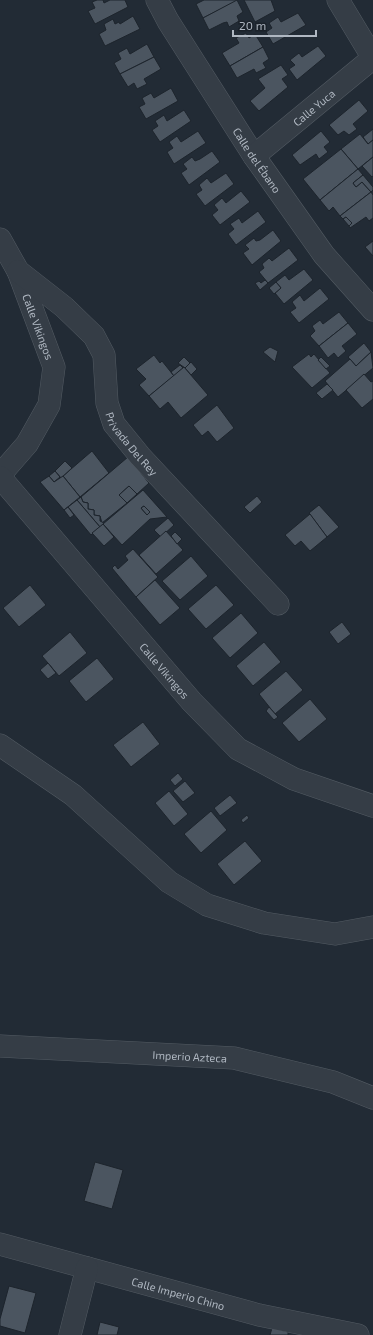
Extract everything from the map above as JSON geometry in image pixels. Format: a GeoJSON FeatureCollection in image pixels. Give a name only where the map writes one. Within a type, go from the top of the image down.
{"type":"FeatureCollection","features":[{"type":"Feature","properties":{"kind":"street","name":"Calle del Ébano"},"geometry":{"type":"LineString","coordinates":[[157,0],[168,21],[254,156],[324,255],[373,310]]}},
{"type":"Feature","properties":{"kind":"street"},"geometry":{"type":"LineString","coordinates":[[338,0],[373,58]]}},
{"type":"Feature","properties":{"kind":"street","name":"Calle Yuca"},"geometry":{"type":"LineString","coordinates":[[254,156],[373,58]]}},
{"type":"Feature","properties":{"kind":"street","name":"Calle Vikingos"},"geometry":{"type":"LineString","coordinates":[[0,239],[18,271],[54,368],[49,405],[27,444],[0,476],[192,702],[238,749],[294,779],[373,806]]}},
{"type":"Feature","properties":{"kind":"street","name":"Privada Del Rey"},"geometry":{"type":"LineString","coordinates":[[18,271],[64,307],[94,336],[104,355],[107,403],[114,424],[140,456],[278,604]]}},
{"type":"Feature","properties":{"kind":"street"},"geometry":{"type":"LineString","coordinates":[[0,745],[73,795],[168,882],[208,905],[264,923],[336,934],[373,927]]}},
{"type":"Feature","properties":{"kind":"street","name":"Imperio Azteca"},"geometry":{"type":"LineString","coordinates":[[0,1046],[234,1058],[333,1082],[373,1098]]}},
{"type":"Feature","properties":{"kind":"street","name":"Calle Imperio Chino"},"geometry":{"type":"LineString","coordinates":[[0,1244],[259,1315],[358,1335]]}},
{"type":"Feature","properties":{"kind":"street"},"geometry":{"type":"LineString","coordinates":[[70,1335],[87,1268]]}},
{"type":"Feature","properties":{"kind":"building"},"geometry":{"type":"Polygon","coordinates":[[[103,0],[104,3],[110,0],[125,0],[128,7],[95,24],[88,11],[95,8],[92,2],[103,0]]]}},
{"type":"Feature","properties":{"kind":"building"},"geometry":{"type":"Polygon","coordinates":[[[204,0],[237,1],[203,18],[196,4],[204,0]]]}},
{"type":"Feature","properties":{"kind":"building"},"geometry":{"type":"Polygon","coordinates":[[[237,0],[243,12],[237,16],[239,21],[229,27],[227,22],[209,30],[203,18],[237,0]]]}},
{"type":"Feature","properties":{"kind":"building"},"geometry":{"type":"Polygon","coordinates":[[[244,0],[271,0],[275,11],[255,22],[244,0]]]}},
{"type":"Feature","properties":{"kind":"building"},"geometry":{"type":"Polygon","coordinates":[[[298,13],[306,25],[273,44],[266,32],[272,28],[269,23],[278,17],[281,22],[298,13]]]}},
{"type":"Feature","properties":{"kind":"building"},"geometry":{"type":"Polygon","coordinates":[[[133,16],[140,29],[105,46],[99,34],[106,30],[104,24],[113,19],[115,24],[119,22],[120,24],[133,16]]]}},
{"type":"Feature","properties":{"kind":"building"},"geometry":{"type":"Polygon","coordinates":[[[246,33],[249,38],[255,34],[263,47],[230,66],[222,53],[239,43],[236,38],[246,33]]]}},
{"type":"Feature","properties":{"kind":"building"},"geometry":{"type":"Polygon","coordinates":[[[147,44],[154,57],[120,74],[114,63],[121,59],[118,53],[127,48],[130,54],[147,44]]]}},
{"type":"Feature","properties":{"kind":"building"},"geometry":{"type":"Polygon","coordinates":[[[318,46],[326,56],[297,80],[289,69],[295,65],[290,60],[299,53],[302,57],[318,46]]]}},
{"type":"Feature","properties":{"kind":"building"},"geometry":{"type":"Polygon","coordinates":[[[263,47],[269,59],[263,63],[266,68],[256,73],[254,69],[237,78],[230,66],[263,47]]]}},
{"type":"Feature","properties":{"kind":"building"},"geometry":{"type":"Polygon","coordinates":[[[154,57],[161,69],[144,79],[147,84],[137,89],[134,83],[128,87],[120,74],[154,57]]]}},
{"type":"Feature","properties":{"kind":"building"},"geometry":{"type":"Polygon","coordinates":[[[281,65],[288,75],[282,79],[288,87],[259,111],[250,101],[265,88],[258,79],[281,65]]]}},
{"type":"Feature","properties":{"kind":"building"},"geometry":{"type":"Polygon","coordinates":[[[171,88],[178,101],[146,119],[139,107],[145,104],[142,98],[151,93],[154,98],[171,88]]]}},
{"type":"Feature","properties":{"kind":"building"},"geometry":{"type":"Polygon","coordinates":[[[359,100],[368,111],[353,124],[357,129],[349,135],[344,131],[338,135],[329,125],[359,100]]]}},
{"type":"Feature","properties":{"kind":"building"},"geometry":{"type":"Polygon","coordinates":[[[184,110],[191,121],[160,142],[152,130],[158,126],[155,121],[164,115],[167,121],[184,110]]]}},
{"type":"Feature","properties":{"kind":"building"},"geometry":{"type":"Polygon","coordinates":[[[373,129],[373,140],[368,144],[363,137],[373,129]]]}},
{"type":"Feature","properties":{"kind":"building"},"geometry":{"type":"Polygon","coordinates":[[[198,131],[206,143],[174,164],[167,152],[173,148],[169,142],[177,136],[181,142],[198,131]]]}},
{"type":"Feature","properties":{"kind":"building"},"geometry":{"type":"Polygon","coordinates":[[[321,131],[330,142],[324,147],[328,152],[319,159],[316,154],[300,165],[292,155],[321,131]]]}},
{"type":"Feature","properties":{"kind":"building"},"geometry":{"type":"Polygon","coordinates":[[[360,134],[368,144],[373,140],[373,157],[358,169],[341,149],[360,134]]]}},
{"type":"Feature","properties":{"kind":"building"},"geometry":{"type":"Polygon","coordinates":[[[341,149],[358,169],[320,200],[303,179],[341,149]]]}},
{"type":"Feature","properties":{"kind":"building"},"geometry":{"type":"Polygon","coordinates":[[[212,151],[220,162],[189,185],[181,173],[187,169],[183,164],[192,157],[195,161],[212,151]]]}},
{"type":"Feature","properties":{"kind":"building"},"geometry":{"type":"Polygon","coordinates":[[[373,157],[373,176],[372,177],[362,166],[373,157]]]}},
{"type":"Feature","properties":{"kind":"building"},"geometry":{"type":"Polygon","coordinates":[[[358,169],[363,175],[353,183],[356,187],[362,182],[371,192],[340,216],[333,207],[329,211],[320,200],[358,169]]]}},
{"type":"Feature","properties":{"kind":"building"},"geometry":{"type":"Polygon","coordinates":[[[226,173],[234,184],[205,206],[196,194],[202,190],[199,185],[207,178],[211,183],[226,173]]]}},
{"type":"Feature","properties":{"kind":"building"},"geometry":{"type":"Polygon","coordinates":[[[363,175],[373,187],[371,192],[362,182],[356,187],[353,183],[363,175]]]}},
{"type":"Feature","properties":{"kind":"building"},"geometry":{"type":"Polygon","coordinates":[[[241,191],[250,202],[220,225],[212,215],[218,210],[214,205],[222,198],[226,203],[241,191]]]}},
{"type":"Feature","properties":{"kind":"building"},"geometry":{"type":"Polygon","coordinates":[[[371,192],[373,195],[373,218],[369,221],[366,217],[350,228],[349,226],[352,223],[346,217],[343,219],[340,216],[371,192]]]}},
{"type":"Feature","properties":{"kind":"building"},"geometry":{"type":"Polygon","coordinates":[[[258,211],[266,222],[236,245],[228,234],[234,229],[230,224],[239,218],[242,223],[258,211]]]}},
{"type":"Feature","properties":{"kind":"building"},"geometry":{"type":"Polygon","coordinates":[[[346,217],[352,223],[349,226],[343,219],[346,217]]]}},
{"type":"Feature","properties":{"kind":"building"},"geometry":{"type":"Polygon","coordinates":[[[273,230],[281,241],[252,265],[243,253],[249,249],[245,245],[254,238],[256,241],[260,240],[273,230]]]}},
{"type":"Feature","properties":{"kind":"building"},"geometry":{"type":"Polygon","coordinates":[[[373,241],[373,256],[365,247],[373,241]]]}},
{"type":"Feature","properties":{"kind":"building"},"geometry":{"type":"Polygon","coordinates":[[[289,248],[298,260],[268,283],[259,272],[264,268],[262,264],[269,258],[272,261],[289,248]]]}},
{"type":"Feature","properties":{"kind":"building"},"geometry":{"type":"Polygon","coordinates":[[[304,269],[313,280],[284,304],[275,293],[281,288],[276,282],[285,275],[289,280],[304,269]]]}},
{"type":"Feature","properties":{"kind":"building"},"geometry":{"type":"Polygon","coordinates":[[[265,280],[268,283],[260,290],[255,283],[259,281],[261,283],[265,280]]]}},
{"type":"Feature","properties":{"kind":"building"},"geometry":{"type":"Polygon","coordinates":[[[276,282],[281,288],[274,294],[269,288],[276,282]]]}},
{"type":"Feature","properties":{"kind":"building"},"geometry":{"type":"Polygon","coordinates":[[[320,288],[329,299],[299,323],[290,312],[296,308],[292,302],[300,295],[304,301],[320,288]]]}},
{"type":"Feature","properties":{"kind":"building"},"geometry":{"type":"Polygon","coordinates":[[[339,312],[348,323],[319,346],[310,336],[315,331],[312,326],[320,320],[323,324],[339,312]]]}},
{"type":"Feature","properties":{"kind":"building"},"geometry":{"type":"Polygon","coordinates":[[[348,323],[357,334],[342,346],[346,351],[338,358],[334,353],[328,358],[319,346],[348,323]]]}},
{"type":"Feature","properties":{"kind":"building"},"geometry":{"type":"Polygon","coordinates":[[[364,343],[371,352],[356,366],[348,357],[364,343]]]}},
{"type":"Feature","properties":{"kind":"building"},"geometry":{"type":"Polygon","coordinates":[[[270,347],[278,351],[275,362],[263,352],[270,347]]]}},
{"type":"Feature","properties":{"kind":"building"},"geometry":{"type":"Polygon","coordinates":[[[371,352],[373,368],[338,397],[325,381],[350,359],[356,366],[371,352]]]}},
{"type":"Feature","properties":{"kind":"building"},"geometry":{"type":"Polygon","coordinates":[[[309,354],[311,357],[314,354],[330,373],[312,388],[292,367],[309,354]]]}},
{"type":"Feature","properties":{"kind":"building"},"geometry":{"type":"Polygon","coordinates":[[[154,355],[160,363],[162,361],[174,376],[149,396],[139,385],[146,379],[136,369],[154,355]]]}},
{"type":"Feature","properties":{"kind":"building"},"geometry":{"type":"Polygon","coordinates":[[[184,357],[190,363],[185,368],[178,363],[184,357]]]}},
{"type":"Feature","properties":{"kind":"building"},"geometry":{"type":"Polygon","coordinates":[[[321,357],[330,366],[326,369],[318,360],[321,357]]]}},
{"type":"Feature","properties":{"kind":"building"},"geometry":{"type":"Polygon","coordinates":[[[191,362],[197,369],[191,375],[185,368],[191,362]]]}},
{"type":"Feature","properties":{"kind":"building"},"geometry":{"type":"Polygon","coordinates":[[[180,365],[183,368],[174,376],[171,372],[180,365]]]}},
{"type":"Feature","properties":{"kind":"building"},"geometry":{"type":"Polygon","coordinates":[[[184,367],[208,395],[181,418],[168,402],[160,409],[149,396],[184,367]]]}},
{"type":"Feature","properties":{"kind":"building"},"geometry":{"type":"Polygon","coordinates":[[[364,374],[371,382],[373,381],[373,399],[362,408],[346,390],[364,374]]]}},
{"type":"Feature","properties":{"kind":"building"},"geometry":{"type":"Polygon","coordinates":[[[327,384],[333,390],[322,399],[316,393],[327,384]]]}},
{"type":"Feature","properties":{"kind":"building"},"geometry":{"type":"Polygon","coordinates":[[[217,405],[234,428],[217,442],[208,431],[202,436],[193,425],[217,405]]]}},
{"type":"Feature","properties":{"kind":"building"},"geometry":{"type":"Polygon","coordinates":[[[92,451],[109,473],[80,497],[63,476],[92,451]]]}},
{"type":"Feature","properties":{"kind":"building"},"geometry":{"type":"Polygon","coordinates":[[[128,457],[149,483],[137,494],[129,486],[119,495],[127,503],[102,523],[100,516],[94,515],[94,510],[88,509],[88,503],[83,502],[81,497],[128,457]]]}},
{"type":"Feature","properties":{"kind":"building"},"geometry":{"type":"Polygon","coordinates":[[[65,461],[72,468],[61,478],[55,471],[65,461]]]}},
{"type":"Feature","properties":{"kind":"building"},"geometry":{"type":"Polygon","coordinates":[[[55,471],[60,477],[54,482],[49,476],[55,471]]]}},
{"type":"Feature","properties":{"kind":"building"},"geometry":{"type":"Polygon","coordinates":[[[49,476],[54,482],[63,476],[80,497],[64,510],[40,482],[49,476]]]}},
{"type":"Feature","properties":{"kind":"building"},"geometry":{"type":"Polygon","coordinates":[[[129,486],[137,494],[127,503],[119,495],[129,486]]]}},
{"type":"Feature","properties":{"kind":"building"},"geometry":{"type":"Polygon","coordinates":[[[143,490],[167,517],[150,519],[122,545],[103,524],[143,490]],[[144,506],[141,508],[147,515],[150,512],[144,506]]]}},
{"type":"Feature","properties":{"kind":"building"},"geometry":{"type":"Polygon","coordinates":[[[257,496],[262,502],[250,513],[244,507],[257,496]]]}},
{"type":"Feature","properties":{"kind":"building"},"geometry":{"type":"Polygon","coordinates":[[[81,497],[83,502],[88,503],[88,509],[94,510],[94,515],[100,516],[100,521],[104,523],[100,527],[77,500],[81,497]]]}},
{"type":"Feature","properties":{"kind":"building"},"geometry":{"type":"Polygon","coordinates":[[[77,500],[100,527],[91,535],[68,507],[77,500]]]}},
{"type":"Feature","properties":{"kind":"building"},"geometry":{"type":"Polygon","coordinates":[[[319,505],[339,527],[327,537],[309,513],[319,505]]]}},
{"type":"Feature","properties":{"kind":"building"},"geometry":{"type":"Polygon","coordinates":[[[144,506],[150,512],[147,515],[141,508],[144,506]]]}},
{"type":"Feature","properties":{"kind":"building"},"geometry":{"type":"Polygon","coordinates":[[[68,507],[74,515],[70,518],[64,510],[68,507]]]}},
{"type":"Feature","properties":{"kind":"building"},"geometry":{"type":"Polygon","coordinates":[[[310,514],[327,537],[310,551],[301,541],[295,546],[285,535],[310,514]]]}},
{"type":"Feature","properties":{"kind":"building"},"geometry":{"type":"Polygon","coordinates":[[[168,518],[174,525],[161,537],[154,530],[168,518]]]}},
{"type":"Feature","properties":{"kind":"building"},"geometry":{"type":"Polygon","coordinates":[[[103,524],[114,537],[104,546],[92,533],[103,524]]]}},
{"type":"Feature","properties":{"kind":"building"},"geometry":{"type":"Polygon","coordinates":[[[166,531],[183,550],[156,574],[139,555],[166,531]]]}},
{"type":"Feature","properties":{"kind":"building"},"geometry":{"type":"Polygon","coordinates":[[[175,532],[182,539],[177,544],[171,536],[175,532]]]}},
{"type":"Feature","properties":{"kind":"building"},"geometry":{"type":"Polygon","coordinates":[[[133,549],[158,577],[136,597],[112,568],[115,565],[118,569],[128,560],[125,556],[133,549]]]}},
{"type":"Feature","properties":{"kind":"building"},"geometry":{"type":"Polygon","coordinates":[[[191,556],[208,576],[180,600],[162,581],[191,556]]]}},
{"type":"Feature","properties":{"kind":"building"},"geometry":{"type":"Polygon","coordinates":[[[155,580],[180,608],[160,625],[136,597],[155,580]]]}},
{"type":"Feature","properties":{"kind":"building"},"geometry":{"type":"Polygon","coordinates":[[[30,585],[46,605],[19,627],[3,608],[30,585]]]}},
{"type":"Feature","properties":{"kind":"building"},"geometry":{"type":"Polygon","coordinates":[[[216,585],[234,605],[206,629],[188,609],[216,585]]]}},
{"type":"Feature","properties":{"kind":"building"},"geometry":{"type":"Polygon","coordinates":[[[241,613],[258,633],[230,658],[212,638],[241,613]]]}},
{"type":"Feature","properties":{"kind":"building"},"geometry":{"type":"Polygon","coordinates":[[[342,622],[351,634],[338,644],[329,632],[342,622]]]}},
{"type":"Feature","properties":{"kind":"building"},"geometry":{"type":"Polygon","coordinates":[[[70,632],[87,653],[59,676],[42,656],[70,632]]]}},
{"type":"Feature","properties":{"kind":"building"},"geometry":{"type":"Polygon","coordinates":[[[264,642],[281,662],[253,686],[236,666],[264,642]]]}},
{"type":"Feature","properties":{"kind":"building"},"geometry":{"type":"Polygon","coordinates":[[[97,658],[114,679],[86,702],[69,681],[97,658]]]}},
{"type":"Feature","properties":{"kind":"building"},"geometry":{"type":"Polygon","coordinates":[[[48,663],[56,673],[48,679],[40,670],[48,663]]]}},
{"type":"Feature","properties":{"kind":"building"},"geometry":{"type":"Polygon","coordinates":[[[286,671],[303,690],[275,714],[259,694],[286,671]]]}},
{"type":"Feature","properties":{"kind":"building"},"geometry":{"type":"Polygon","coordinates":[[[310,699],[327,719],[299,742],[282,723],[310,699]]]}},
{"type":"Feature","properties":{"kind":"building"},"geometry":{"type":"Polygon","coordinates":[[[269,707],[278,717],[274,720],[266,711],[269,707]]]}},
{"type":"Feature","properties":{"kind":"building"},"geometry":{"type":"Polygon","coordinates":[[[143,722],[160,744],[131,767],[113,745],[143,722]]]}},
{"type":"Feature","properties":{"kind":"building"},"geometry":{"type":"Polygon","coordinates":[[[178,773],[183,779],[175,786],[170,780],[178,773]]]}},
{"type":"Feature","properties":{"kind":"building"},"geometry":{"type":"Polygon","coordinates":[[[185,781],[195,793],[183,802],[173,791],[185,781]]]}},
{"type":"Feature","properties":{"kind":"building"},"geometry":{"type":"Polygon","coordinates":[[[169,791],[188,814],[174,826],[155,803],[169,791]]]}},
{"type":"Feature","properties":{"kind":"building"},"geometry":{"type":"Polygon","coordinates":[[[230,795],[237,803],[220,816],[214,808],[230,795]]]}},
{"type":"Feature","properties":{"kind":"building"},"geometry":{"type":"Polygon","coordinates":[[[211,811],[227,830],[201,853],[184,834],[211,811]]]}},
{"type":"Feature","properties":{"kind":"building"},"geometry":{"type":"Polygon","coordinates":[[[247,815],[249,818],[243,823],[241,820],[247,815]]]}},
{"type":"Feature","properties":{"kind":"building"},"geometry":{"type":"Polygon","coordinates":[[[245,841],[262,861],[234,885],[217,864],[245,841]]]}},
{"type":"Feature","properties":{"kind":"building"},"geometry":{"type":"Polygon","coordinates":[[[95,1162],[123,1170],[112,1209],[84,1201],[95,1162]]]}},
{"type":"Feature","properties":{"kind":"building"},"geometry":{"type":"Polygon","coordinates":[[[9,1286],[36,1293],[25,1333],[0,1326],[0,1319],[9,1286]]]}},
{"type":"Feature","properties":{"kind":"building"},"geometry":{"type":"Polygon","coordinates":[[[100,1322],[119,1327],[117,1335],[97,1335],[100,1322]]]}},
{"type":"Feature","properties":{"kind":"building"},"geometry":{"type":"Polygon","coordinates":[[[272,1328],[288,1332],[288,1335],[270,1335],[272,1328]]]}}]}
